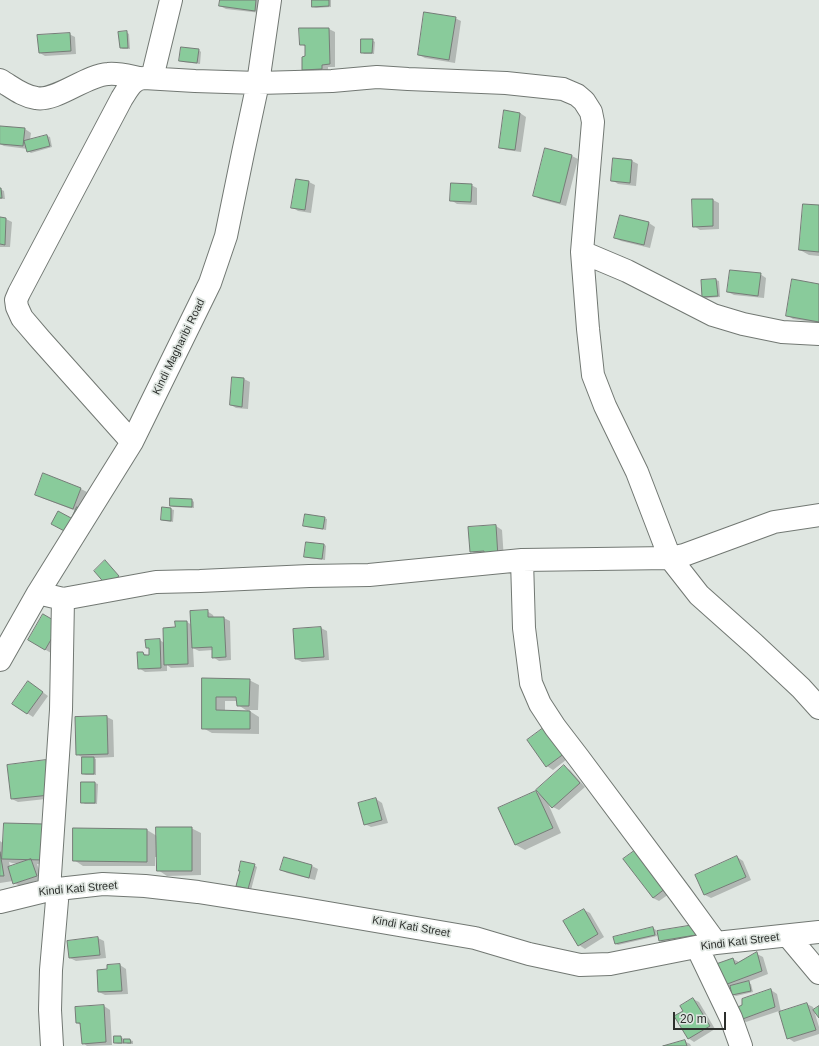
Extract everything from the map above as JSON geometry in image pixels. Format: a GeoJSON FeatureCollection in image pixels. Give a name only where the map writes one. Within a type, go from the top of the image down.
{"type":"FeatureCollection","features":[{"type":"Feature","properties":{"kind":"street"},"geometry":{"type":"LineString","coordinates":[[146,78],[171,0]]}},
{"type":"Feature","properties":{"kind":"street","name":"Kindi Magharibi Road"},"geometry":{"type":"LineString","coordinates":[[0,660],[38,593],[132,442],[210,283],[226,236],[258,83],[270,0]]}},
{"type":"Feature","properties":{"kind":"street"},"geometry":{"type":"LineString","coordinates":[[0,80],[20,93],[37,99],[46,98],[91,79],[107,74],[123,74],[146,78],[195,81],[258,83],[332,81],[377,77],[506,83],[563,89],[577,95],[584,101],[591,112],[593,122],[582,252],[593,375],[637,472],[670,558],[699,595],[801,688],[819,708]]}},
{"type":"Feature","properties":{"kind":"street"},"geometry":{"type":"LineString","coordinates":[[132,442],[22,318],[17,307],[16,300],[122,98],[134,81],[146,78]]}},
{"type":"Feature","properties":{"kind":"street"},"geometry":{"type":"LineString","coordinates":[[582,252],[628,271],[713,315],[744,324],[782,332],[819,334]]}},
{"type":"Feature","properties":{"kind":"street"},"geometry":{"type":"LineString","coordinates":[[38,593],[63,599],[156,582],[200,582],[369,575],[522,560],[670,558],[690,553],[774,522],[819,515]]}},
{"type":"Feature","properties":{"kind":"street"},"geometry":{"type":"LineString","coordinates":[[522,560],[524,628],[531,683],[540,704],[555,727],[682,895],[706,946],[741,1046]]}},
{"type":"Feature","properties":{"kind":"street"},"geometry":{"type":"LineString","coordinates":[[52,1046],[50,997],[61,710],[63,599]]}},
{"type":"Feature","properties":{"kind":"street","name":"Kindi Kati Street"},"geometry":{"type":"LineString","coordinates":[[0,902],[54,889],[104,884],[145,886],[198,892],[475,938],[529,954],[580,964],[610,964],[706,946],[819,932]]}},
{"type":"Feature","properties":{"kind":"street"},"geometry":{"type":"LineString","coordinates":[[788,936],[819,973]]}},
{"type":"Feature","properties":{"kind":"building"},"geometry":{"type":"Polygon","coordinates":[[[220,0],[256,0],[255,11],[219,6],[220,0]]]}},
{"type":"Feature","properties":{"kind":"building"},"geometry":{"type":"Polygon","coordinates":[[[312,0],[329,0],[329,6],[312,7],[312,0]]]}},
{"type":"Feature","properties":{"kind":"building"},"geometry":{"type":"Polygon","coordinates":[[[424,12],[456,17],[449,60],[418,55],[424,12]]]}},
{"type":"Feature","properties":{"kind":"building"},"geometry":{"type":"Polygon","coordinates":[[[299,28],[329,28],[330,64],[322,65],[322,69],[302,70],[302,57],[305,56],[305,45],[300,45],[299,28]]]}},
{"type":"Feature","properties":{"kind":"building"},"geometry":{"type":"Polygon","coordinates":[[[127,31],[128,48],[120,48],[118,32],[127,31]]]}},
{"type":"Feature","properties":{"kind":"building"},"geometry":{"type":"Polygon","coordinates":[[[70,33],[71,51],[39,53],[37,35],[70,33]]]}},
{"type":"Feature","properties":{"kind":"building"},"geometry":{"type":"Polygon","coordinates":[[[361,39],[373,39],[372,53],[361,53],[361,39]]]}},
{"type":"Feature","properties":{"kind":"building"},"geometry":{"type":"Polygon","coordinates":[[[181,47],[199,49],[197,63],[179,61],[181,47]]]}},
{"type":"Feature","properties":{"kind":"building"},"geometry":{"type":"Polygon","coordinates":[[[504,110],[520,113],[515,150],[499,148],[504,110]]]}},
{"type":"Feature","properties":{"kind":"building"},"geometry":{"type":"Polygon","coordinates":[[[0,126],[25,128],[23,146],[0,144],[0,126]]]}},
{"type":"Feature","properties":{"kind":"building"},"geometry":{"type":"Polygon","coordinates":[[[47,135],[50,146],[27,152],[24,141],[47,135]]]}},
{"type":"Feature","properties":{"kind":"building"},"geometry":{"type":"Polygon","coordinates":[[[545,148],[572,155],[560,203],[533,196],[545,148]]]}},
{"type":"Feature","properties":{"kind":"building"},"geometry":{"type":"Polygon","coordinates":[[[613,158],[632,160],[630,183],[611,181],[613,158]]]}},
{"type":"Feature","properties":{"kind":"building"},"geometry":{"type":"Polygon","coordinates":[[[296,179],[309,181],[305,210],[291,208],[296,179]]]}},
{"type":"Feature","properties":{"kind":"building"},"geometry":{"type":"Polygon","coordinates":[[[451,183],[472,184],[471,202],[450,201],[451,183]]]}},
{"type":"Feature","properties":{"kind":"building"},"geometry":{"type":"Polygon","coordinates":[[[1,188],[2,198],[0,198],[1,188]]]}},
{"type":"Feature","properties":{"kind":"building"},"geometry":{"type":"Polygon","coordinates":[[[692,199],[713,199],[713,226],[693,227],[692,199]]]}},
{"type":"Feature","properties":{"kind":"building"},"geometry":{"type":"Polygon","coordinates":[[[803,204],[819,205],[819,252],[799,250],[803,204]]]}},
{"type":"Feature","properties":{"kind":"building"},"geometry":{"type":"Polygon","coordinates":[[[620,215],[649,222],[644,245],[614,238],[620,215]]]}},
{"type":"Feature","properties":{"kind":"building"},"geometry":{"type":"Polygon","coordinates":[[[0,217],[6,218],[5,245],[0,244],[0,217]]]}},
{"type":"Feature","properties":{"kind":"building"},"geometry":{"type":"Polygon","coordinates":[[[730,270],[761,273],[758,296],[727,292],[730,270]]]}},
{"type":"Feature","properties":{"kind":"building"},"geometry":{"type":"Polygon","coordinates":[[[716,279],[718,296],[702,297],[701,280],[716,279]]]}},
{"type":"Feature","properties":{"kind":"building"},"geometry":{"type":"Polygon","coordinates":[[[792,279],[819,284],[819,322],[786,316],[792,279]]]}},
{"type":"Feature","properties":{"kind":"building"},"geometry":{"type":"Polygon","coordinates":[[[232,377],[244,378],[242,407],[230,405],[232,377]]]}},
{"type":"Feature","properties":{"kind":"building"},"geometry":{"type":"Polygon","coordinates":[[[43,473],[81,488],[73,509],[35,495],[43,473]]]}},
{"type":"Feature","properties":{"kind":"building"},"geometry":{"type":"Polygon","coordinates":[[[170,498],[192,499],[192,507],[170,506],[170,498]]]}},
{"type":"Feature","properties":{"kind":"building"},"geometry":{"type":"Polygon","coordinates":[[[77,507],[82,510],[70,534],[51,524],[58,511],[71,518],[77,507]]]}},
{"type":"Feature","properties":{"kind":"building"},"geometry":{"type":"Polygon","coordinates":[[[162,507],[171,508],[171,521],[161,520],[162,507]]]}},
{"type":"Feature","properties":{"kind":"building"},"geometry":{"type":"Polygon","coordinates":[[[305,514],[325,517],[323,529],[303,526],[305,514]]]}},
{"type":"Feature","properties":{"kind":"building"},"geometry":{"type":"Polygon","coordinates":[[[496,525],[498,557],[484,557],[484,551],[470,552],[468,527],[496,525]]]}},
{"type":"Feature","properties":{"kind":"building"},"geometry":{"type":"Polygon","coordinates":[[[306,542],[324,544],[322,559],[304,557],[306,542]]]}},
{"type":"Feature","properties":{"kind":"building"},"geometry":{"type":"Polygon","coordinates":[[[105,560],[119,576],[107,586],[94,571],[105,560]]]}},
{"type":"Feature","properties":{"kind":"building"},"geometry":{"type":"Polygon","coordinates":[[[208,610],[208,617],[224,617],[226,657],[212,658],[212,647],[192,648],[190,611],[208,610]]]}},
{"type":"Feature","properties":{"kind":"building"},"geometry":{"type":"Polygon","coordinates":[[[43,614],[60,624],[45,650],[28,640],[43,614]]]}},
{"type":"Feature","properties":{"kind":"building"},"geometry":{"type":"Polygon","coordinates":[[[175,621],[187,621],[188,664],[164,665],[163,628],[175,627],[175,621]]]}},
{"type":"Feature","properties":{"kind":"building"},"geometry":{"type":"Polygon","coordinates":[[[321,627],[324,657],[295,659],[293,629],[321,627]]]}},
{"type":"Feature","properties":{"kind":"building"},"geometry":{"type":"Polygon","coordinates":[[[160,639],[161,668],[138,669],[137,652],[143,652],[144,655],[149,655],[149,648],[146,648],[145,640],[160,639]]]}},
{"type":"Feature","properties":{"kind":"building"},"geometry":{"type":"Polygon","coordinates":[[[202,678],[250,679],[249,706],[237,706],[236,697],[216,697],[216,710],[250,711],[250,729],[202,729],[202,678]]]}},
{"type":"Feature","properties":{"kind":"building"},"geometry":{"type":"Polygon","coordinates":[[[28,681],[43,692],[27,714],[12,704],[28,681]]]}},
{"type":"Feature","properties":{"kind":"building"},"geometry":{"type":"Polygon","coordinates":[[[107,716],[108,754],[76,755],[75,717],[107,716]]]}},
{"type":"Feature","properties":{"kind":"building"},"geometry":{"type":"Polygon","coordinates":[[[546,726],[565,753],[546,767],[527,740],[546,726]]]}},
{"type":"Feature","properties":{"kind":"building"},"geometry":{"type":"Polygon","coordinates":[[[82,757],[94,757],[94,774],[82,774],[82,757]]]}},
{"type":"Feature","properties":{"kind":"building"},"geometry":{"type":"Polygon","coordinates":[[[46,760],[50,795],[11,799],[7,765],[46,760]]]}},
{"type":"Feature","properties":{"kind":"building"},"geometry":{"type":"Polygon","coordinates":[[[564,765],[580,783],[552,808],[536,790],[564,765]]]}},
{"type":"Feature","properties":{"kind":"building"},"geometry":{"type":"Polygon","coordinates":[[[81,782],[95,782],[95,803],[81,803],[81,782]]]}},
{"type":"Feature","properties":{"kind":"building"},"geometry":{"type":"Polygon","coordinates":[[[536,791],[553,828],[515,845],[498,808],[536,791]]]}},
{"type":"Feature","properties":{"kind":"building"},"geometry":{"type":"Polygon","coordinates":[[[376,798],[382,820],[364,825],[358,803],[376,798]]]}},
{"type":"Feature","properties":{"kind":"building"},"geometry":{"type":"Polygon","coordinates":[[[4,823],[44,824],[43,860],[2,859],[4,823]]]}},
{"type":"Feature","properties":{"kind":"building"},"geometry":{"type":"Polygon","coordinates":[[[156,827],[192,827],[192,871],[157,871],[156,827]]]}},
{"type":"Feature","properties":{"kind":"building"},"geometry":{"type":"Polygon","coordinates":[[[73,828],[147,829],[147,862],[73,861],[73,828]]]}},
{"type":"Feature","properties":{"kind":"building"},"geometry":{"type":"Polygon","coordinates":[[[637,849],[666,888],[653,898],[623,859],[637,849]]]}},
{"type":"Feature","properties":{"kind":"building"},"geometry":{"type":"Polygon","coordinates":[[[0,852],[4,876],[0,876],[0,852]]]}},
{"type":"Feature","properties":{"kind":"building"},"geometry":{"type":"Polygon","coordinates":[[[737,856],[746,877],[704,895],[695,875],[737,856]]]}},
{"type":"Feature","properties":{"kind":"building"},"geometry":{"type":"Polygon","coordinates":[[[284,857],[312,865],[309,878],[280,870],[284,857]]]}},
{"type":"Feature","properties":{"kind":"building"},"geometry":{"type":"Polygon","coordinates":[[[31,859],[37,876],[13,884],[8,867],[31,859]]]}},
{"type":"Feature","properties":{"kind":"building"},"geometry":{"type":"Polygon","coordinates":[[[241,861],[255,864],[248,889],[236,886],[241,861]]]}},
{"type":"Feature","properties":{"kind":"building"},"geometry":{"type":"Polygon","coordinates":[[[584,909],[598,934],[578,946],[563,921],[584,909]]]}},
{"type":"Feature","properties":{"kind":"building"},"geometry":{"type":"Polygon","coordinates":[[[694,925],[696,935],[659,941],[657,931],[694,925]]]}},
{"type":"Feature","properties":{"kind":"building"},"geometry":{"type":"Polygon","coordinates":[[[653,927],[655,935],[615,944],[613,937],[653,927]]]}},
{"type":"Feature","properties":{"kind":"building"},"geometry":{"type":"Polygon","coordinates":[[[98,937],[100,955],[69,958],[67,941],[98,937]]]}},
{"type":"Feature","properties":{"kind":"building"},"geometry":{"type":"Polygon","coordinates":[[[757,952],[762,971],[722,986],[716,964],[733,958],[735,964],[757,952]]]}},
{"type":"Feature","properties":{"kind":"building"},"geometry":{"type":"Polygon","coordinates":[[[120,964],[122,991],[98,992],[97,970],[107,969],[107,965],[120,964]]]}},
{"type":"Feature","properties":{"kind":"building"},"geometry":{"type":"Polygon","coordinates":[[[749,981],[751,991],[732,995],[730,986],[749,981]]]}},
{"type":"Feature","properties":{"kind":"building"},"geometry":{"type":"Polygon","coordinates":[[[771,989],[775,1007],[740,1020],[736,1008],[742,1005],[742,999],[771,989]]]}},
{"type":"Feature","properties":{"kind":"building"},"geometry":{"type":"Polygon","coordinates":[[[693,998],[710,1026],[688,1039],[674,1016],[683,1011],[680,1006],[693,998]]]}},
{"type":"Feature","properties":{"kind":"building"},"geometry":{"type":"Polygon","coordinates":[[[807,1003],[816,1030],[787,1039],[779,1012],[807,1003]]]}},
{"type":"Feature","properties":{"kind":"building"},"geometry":{"type":"Polygon","coordinates":[[[104,1005],[106,1042],[82,1044],[80,1023],[76,1023],[75,1007],[104,1005]]]}},
{"type":"Feature","properties":{"kind":"building"},"geometry":{"type":"Polygon","coordinates":[[[819,1006],[819,1018],[813,1010],[819,1006]]]}},
{"type":"Feature","properties":{"kind":"building"},"geometry":{"type":"Polygon","coordinates":[[[114,1036],[121,1036],[122,1043],[114,1043],[114,1036]]]}},
{"type":"Feature","properties":{"kind":"building"},"geometry":{"type":"Polygon","coordinates":[[[124,1039],[130,1039],[131,1043],[124,1043],[124,1039]]]}},
{"type":"Feature","properties":{"kind":"building"},"geometry":{"type":"Polygon","coordinates":[[[685,1040],[687,1046],[663,1046],[685,1040]]]}}]}
